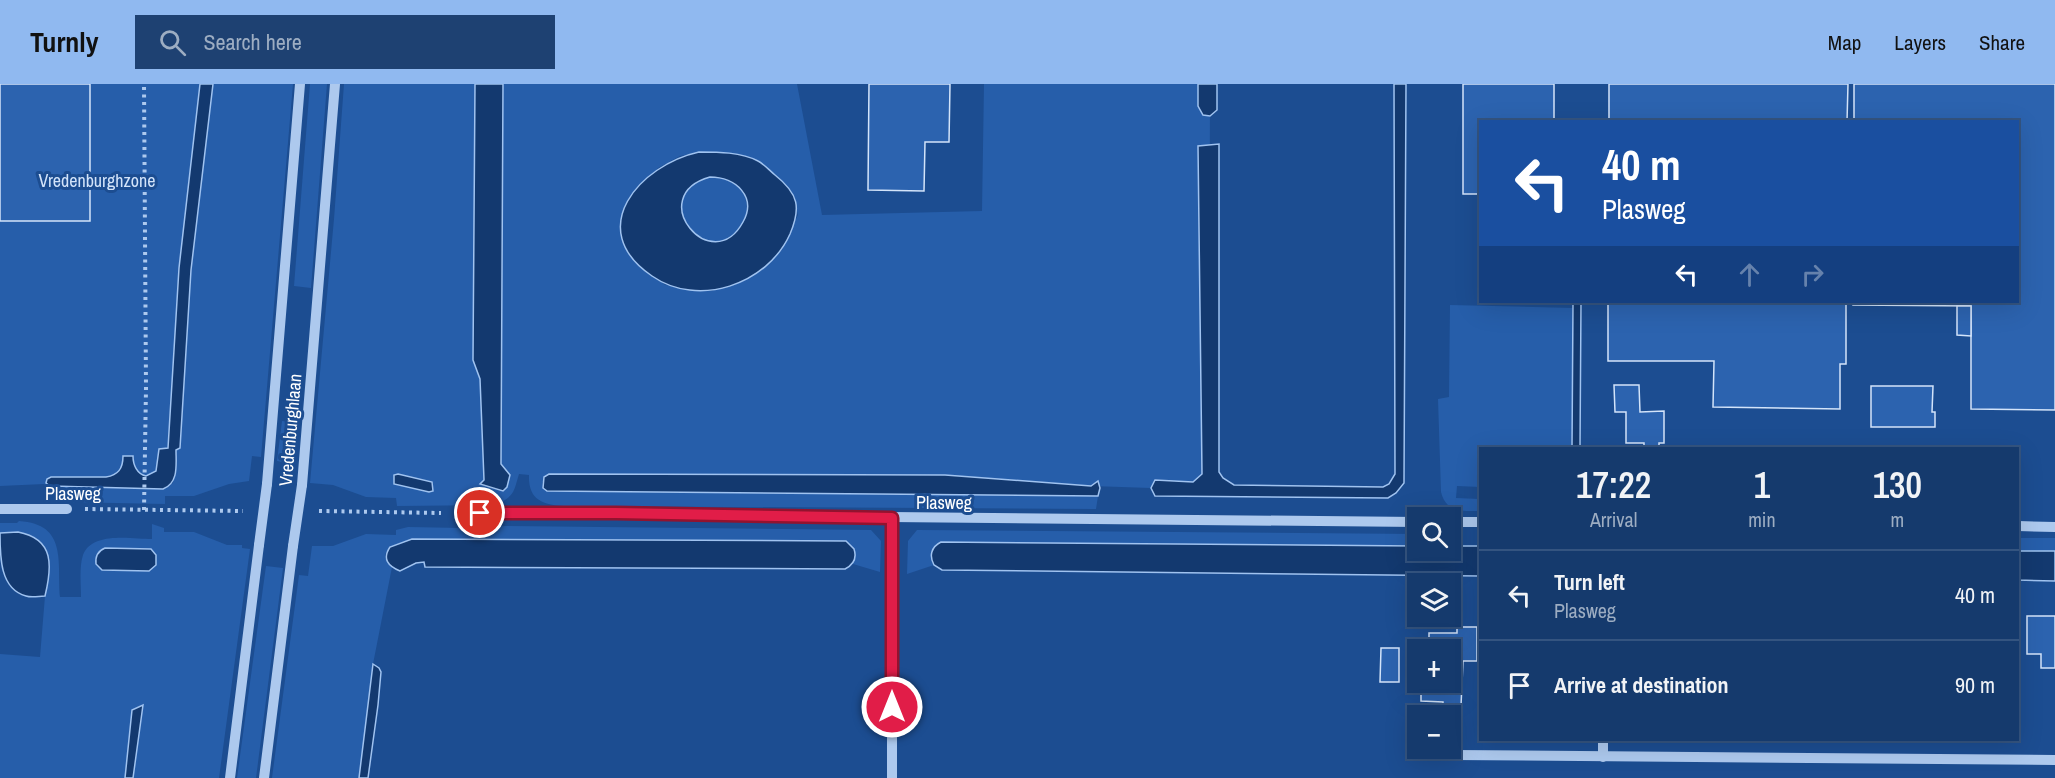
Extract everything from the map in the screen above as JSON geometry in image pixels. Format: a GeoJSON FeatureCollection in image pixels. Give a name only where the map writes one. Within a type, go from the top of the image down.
{"type":"FeatureCollection","features":[{"type":"Feature","properties":{"kind":"street","name":"Vredenburghlaan"},"geometry":{"type":"LineString","coordinates":[[230,778],[267,484],[300,84]]}},
{"type":"Feature","properties":{"kind":"street","name":"Vredenburghlaan"},"geometry":{"type":"LineString","coordinates":[[264,778],[302,485],[335,84]]}},
{"type":"Feature","properties":{"kind":"street","name":"Plasweg"},"geometry":{"type":"LineString","coordinates":[[0,509],[67,509]]}},
{"type":"Feature","properties":{"kind":"street","name":"Plasweg"},"geometry":{"type":"LineString","coordinates":[[459,513],[1407,522]]}},
{"type":"Feature","properties":{"kind":"street"},"geometry":{"type":"LineString","coordinates":[[892,518],[892,778]]}},
{"type":"Feature","properties":{"kind":"street"},"geometry":{"type":"LineString","coordinates":[[1461,522],[1479,522]]}},
{"type":"Feature","properties":{"kind":"street"},"geometry":{"type":"LineString","coordinates":[[2019,526],[2055,527]]}},
{"type":"Feature","properties":{"kind":"street"},"geometry":{"type":"LineString","coordinates":[[1603,741],[1603,757]]}},
{"type":"Feature","properties":{"kind":"street"},"geometry":{"type":"LineString","coordinates":[[1461,756],[2055,760]]}},
{"type":"Feature","properties":{"kind":"path","name":"Plasweg"},"geometry":{"type":"LineString","coordinates":[[67,509],[144,510],[146,388],[144,84]]}},
{"type":"Feature","properties":{"kind":"path"},"geometry":{"type":"LineString","coordinates":[[398,512],[459,513]]}},
{"type":"Feature","properties":{"kind":"green space","name":"Vredenburghzone"},"geometry":{"type":"Polygon","coordinates":[[[0,84],[204,84],[168,448],[161,485],[48,484],[50,486],[163,489],[173,483],[176,449],[180,448],[191,270],[213,84],[293,84],[261,457],[252,456],[249,481],[229,484],[194,496],[165,496],[165,504],[65,502],[44,484],[0,486],[0,84]]]}},
{"type":"Feature","properties":{"kind":"green space"},"geometry":{"type":"Polygon","coordinates":[[[310,84],[327,84],[311,288],[294,286],[310,84]]]}},
{"type":"Feature","properties":{"kind":"green space"},"geometry":{"type":"Polygon","coordinates":[[[344,84],[475,84],[473,360],[480,379],[484,480],[487,486],[500,491],[507,487],[510,475],[501,465],[503,84],[797,84],[822,215],[982,211],[984,84],[1210,84],[1209,490],[1092,486],[945,475],[549,474],[542,483],[543,488],[547,491],[1098,496],[1096,509],[564,506],[538,500],[531,490],[529,475],[519,474],[512,493],[497,505],[397,506],[396,498],[366,497],[333,485],[310,483],[344,84]],[[699,152],[680,156],[658,168],[621,215],[621,234],[628,253],[665,285],[712,291],[782,250],[798,215],[792,192],[782,181],[699,152]]]}},
{"type":"Feature","properties":{"kind":"green space"},"geometry":{"type":"Polygon","coordinates":[[[710,177],[735,182],[743,192],[746,204],[743,223],[730,238],[715,242],[701,238],[690,228],[683,215],[683,200],[691,187],[710,177]]]}},
{"type":"Feature","properties":{"kind":"green space"},"geometry":{"type":"Polygon","coordinates":[[[1450,305],[1573,308],[1572,447],[1479,447],[1479,487],[1457,486],[1456,498],[1479,499],[1479,511],[1461,511],[1461,507],[1451,507],[1443,499],[1438,399],[1449,397],[1450,305]]]}},
{"type":"Feature","properties":{"kind":"green space"},"geometry":{"type":"Polygon","coordinates":[[[282,421],[299,423],[294,464],[277,461],[282,421]]]}},
{"type":"Feature","properties":{"kind":"green space"},"geometry":{"type":"Polygon","coordinates":[[[19,521],[46,529],[53,537],[59,559],[60,597],[81,597],[81,565],[88,547],[104,539],[152,539],[152,524],[164,528],[164,532],[194,532],[227,545],[242,545],[242,548],[250,549],[219,778],[133,778],[142,705],[132,710],[125,778],[0,778],[0,654],[40,657],[45,596],[49,577],[50,559],[37,539],[28,534],[0,533],[0,523],[19,521]]]}},
{"type":"Feature","properties":{"kind":"green space"},"geometry":{"type":"Polygon","coordinates":[[[408,527],[871,530],[881,541],[880,572],[853,564],[855,552],[546,539],[412,539],[390,548],[385,556],[392,567],[373,664],[359,778],[272,778],[299,575],[308,576],[312,546],[333,546],[366,534],[396,535],[396,530],[408,527]]]}},
{"type":"Feature","properties":{"kind":"green space"},"geometry":{"type":"Polygon","coordinates":[[[917,530],[1407,534],[1407,546],[941,542],[932,552],[934,565],[907,574],[908,541],[917,530]]]}},
{"type":"Feature","properties":{"kind":"green space"},"geometry":{"type":"Polygon","coordinates":[[[2019,538],[2055,538],[2055,551],[2019,551],[2019,538]]]}},
{"type":"Feature","properties":{"kind":"green space"},"geometry":{"type":"Polygon","coordinates":[[[266,566],[283,568],[256,778],[237,778],[266,566]]]}},
{"type":"Feature","properties":{"kind":"shaded area"},"geometry":{"type":"Polygon","coordinates":[[[200,84],[213,84],[191,270],[180,448],[176,450],[174,478],[163,489],[50,486],[46,483],[51,477],[114,475],[121,468],[123,456],[133,456],[136,469],[146,476],[156,471],[159,449],[168,448],[179,268],[200,84]]]}},
{"type":"Feature","properties":{"kind":"shaded area"},"geometry":{"type":"Polygon","coordinates":[[[475,84],[503,84],[501,464],[510,475],[507,487],[503,491],[480,484],[484,480],[480,379],[473,360],[475,84]]]}},
{"type":"Feature","properties":{"kind":"shaded area"},"geometry":{"type":"Polygon","coordinates":[[[1198,84],[1217,84],[1217,110],[1210,116],[1203,115],[1198,106],[1198,84]]]}},
{"type":"Feature","properties":{"kind":"shaded area"},"geometry":{"type":"Polygon","coordinates":[[[1394,84],[1406,84],[1404,483],[1396,493],[1388,498],[1155,496],[1151,488],[1155,480],[1193,482],[1202,474],[1198,146],[1219,144],[1219,472],[1223,478],[1234,485],[1383,487],[1389,484],[1395,474],[1394,84]]]}},
{"type":"Feature","properties":{"kind":"shaded area"},"geometry":{"type":"Polygon","coordinates":[[[699,152],[737,154],[758,161],[789,189],[796,202],[796,216],[790,234],[779,252],[765,267],[730,286],[710,290],[690,290],[670,285],[652,276],[632,258],[622,239],[621,220],[628,201],[640,185],[657,170],[677,159],[699,152]],[[710,177],[691,187],[683,200],[683,215],[690,228],[701,238],[715,242],[730,237],[743,222],[747,213],[746,197],[742,190],[719,178],[710,177]]]}},
{"type":"Feature","properties":{"kind":"shaded area"},"geometry":{"type":"Polygon","coordinates":[[[1573,303],[1581,303],[1580,447],[1572,447],[1573,303]]]}},
{"type":"Feature","properties":{"kind":"shaded area"},"geometry":{"type":"Polygon","coordinates":[[[549,474],[945,475],[1091,486],[1098,481],[1100,488],[1098,496],[547,491],[543,488],[544,477],[549,474]]]}},
{"type":"Feature","properties":{"kind":"shaded area"},"geometry":{"type":"Polygon","coordinates":[[[394,475],[432,482],[433,491],[394,484],[394,475]]]}},
{"type":"Feature","properties":{"kind":"shaded area"},"geometry":{"type":"Polygon","coordinates":[[[18,532],[39,541],[45,548],[49,575],[45,596],[26,596],[11,587],[6,579],[1,562],[0,533],[18,532]]]}},
{"type":"Feature","properties":{"kind":"shaded area"},"geometry":{"type":"Polygon","coordinates":[[[412,539],[846,541],[854,549],[855,558],[845,569],[425,567],[424,562],[416,563],[400,571],[392,567],[386,559],[390,547],[412,539]]]}},
{"type":"Feature","properties":{"kind":"shaded area"},"geometry":{"type":"Polygon","coordinates":[[[941,542],[1407,546],[1407,561],[1461,561],[1461,546],[1479,546],[1479,576],[1461,576],[1461,573],[1407,573],[1407,575],[942,570],[932,562],[933,549],[941,542]]]}},
{"type":"Feature","properties":{"kind":"shaded area"},"geometry":{"type":"Polygon","coordinates":[[[105,548],[151,549],[156,555],[156,565],[149,571],[102,570],[96,564],[96,559],[99,552],[105,548]]]}},
{"type":"Feature","properties":{"kind":"shaded area"},"geometry":{"type":"Polygon","coordinates":[[[2019,551],[2055,551],[2055,581],[2019,580],[2019,551]]]}},
{"type":"Feature","properties":{"kind":"shaded area"},"geometry":{"type":"Polygon","coordinates":[[[373,664],[381,672],[378,705],[368,778],[359,778],[373,664]]]}},
{"type":"Feature","properties":{"kind":"shaded area"},"geometry":{"type":"Polygon","coordinates":[[[143,705],[133,778],[125,778],[132,710],[143,705]]]}},
{"type":"Feature","properties":{"kind":"building"},"geometry":{"type":"Polygon","coordinates":[[[0,84],[90,84],[90,221],[0,221],[0,84]]]}},
{"type":"Feature","properties":{"kind":"building"},"geometry":{"type":"Polygon","coordinates":[[[869,84],[950,84],[949,142],[925,142],[924,191],[868,190],[869,84]]]}},
{"type":"Feature","properties":{"kind":"building"},"geometry":{"type":"Polygon","coordinates":[[[1463,84],[1554,84],[1554,120],[1479,120],[1479,194],[1463,194],[1463,84]]]}},
{"type":"Feature","properties":{"kind":"building"},"geometry":{"type":"Polygon","coordinates":[[[1609,84],[1848,84],[1847,120],[1609,120],[1609,84]]]}},
{"type":"Feature","properties":{"kind":"building"},"geometry":{"type":"Polygon","coordinates":[[[1854,84],[2055,84],[2055,410],[1971,409],[1971,306],[1853,305],[1853,303],[2019,303],[2019,120],[1854,120],[1854,84]]]}},
{"type":"Feature","properties":{"kind":"building"},"geometry":{"type":"Polygon","coordinates":[[[1608,303],[1846,303],[1846,364],[1840,364],[1840,409],[1713,407],[1714,361],[1608,361],[1608,303]]]}},
{"type":"Feature","properties":{"kind":"building"},"geometry":{"type":"Polygon","coordinates":[[[1957,306],[1971,306],[1971,336],[1957,335],[1957,306]]]}},
{"type":"Feature","properties":{"kind":"building"},"geometry":{"type":"Polygon","coordinates":[[[1614,385],[1639,385],[1640,412],[1664,411],[1664,443],[1659,443],[1659,446],[1644,447],[1644,443],[1626,443],[1626,412],[1615,412],[1614,385]]]}},
{"type":"Feature","properties":{"kind":"building"},"geometry":{"type":"Polygon","coordinates":[[[1871,386],[1933,386],[1932,412],[1935,412],[1935,427],[1871,427],[1871,386]]]}},
{"type":"Feature","properties":{"kind":"building"},"geometry":{"type":"Polygon","coordinates":[[[2027,616],[2055,616],[2055,668],[2041,668],[2041,654],[2027,654],[2027,616]]]}},
{"type":"Feature","properties":{"kind":"building"},"geometry":{"type":"Polygon","coordinates":[[[1457,627],[1477,627],[1477,661],[1463,661],[1461,706],[1421,701],[1421,693],[1461,693],[1461,639],[1429,639],[1429,633],[1457,633],[1457,627]]]}},
{"type":"Feature","properties":{"kind":"building"},"geometry":{"type":"Polygon","coordinates":[[[1381,648],[1399,648],[1399,682],[1380,682],[1381,648]]]}},
{"type":"Feature","properties":{"kind":"route"},"geometry":{"type":"LineString","coordinates":[[480,513],[892,518],[892,707]]}}]}
